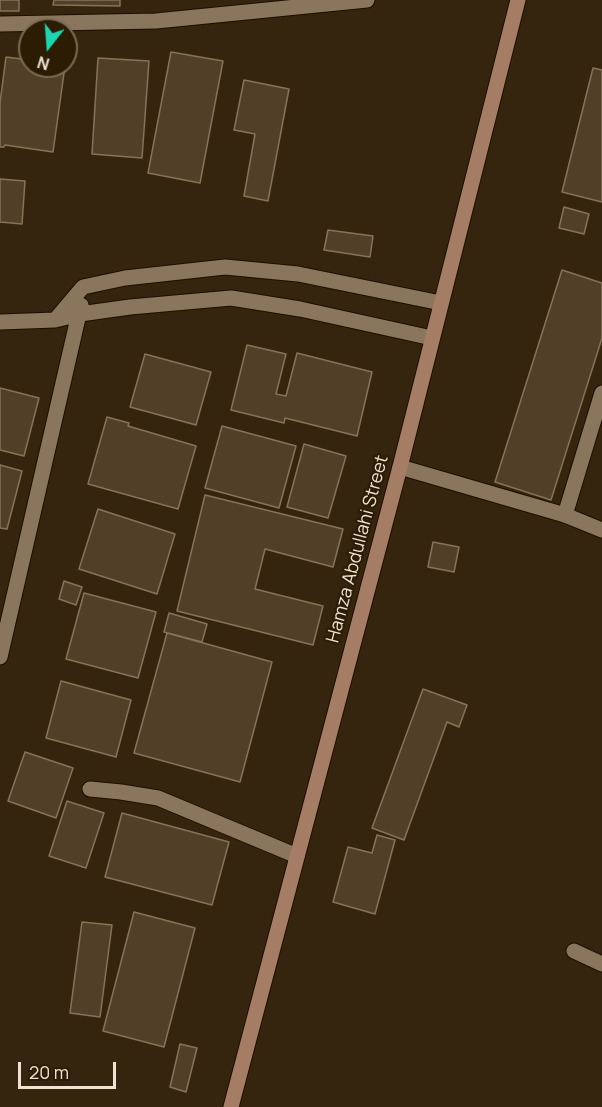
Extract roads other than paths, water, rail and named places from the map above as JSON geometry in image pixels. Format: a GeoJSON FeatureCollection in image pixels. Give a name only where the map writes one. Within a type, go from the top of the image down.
{"type":"FeatureCollection","features":[{"type":"Feature","properties":{"kind":"street"},"geometry":{"type":"LineString","coordinates":[[0,24],[156,21],[367,0]]}},
{"type":"Feature","properties":{"kind":"street","name":"Hamza Abdullahi Street"},"geometry":{"type":"LineString","coordinates":[[231,1107],[399,467],[518,0]]}},
{"type":"Feature","properties":{"kind":"street"},"geometry":{"type":"LineString","coordinates":[[55,320],[83,287],[125,278],[225,267],[298,274],[441,303]]}},
{"type":"Feature","properties":{"kind":"street"},"geometry":{"type":"LineString","coordinates":[[0,657],[80,314],[83,287]]}},
{"type":"Feature","properties":{"kind":"street"},"geometry":{"type":"LineString","coordinates":[[0,321],[55,320],[130,307],[231,298],[300,309],[432,338]]}},
{"type":"Feature","properties":{"kind":"street"},"geometry":{"type":"LineString","coordinates":[[565,515],[602,393]]}},
{"type":"Feature","properties":{"kind":"street"},"geometry":{"type":"LineString","coordinates":[[399,467],[565,515],[602,530]]}},
{"type":"Feature","properties":{"kind":"street"},"geometry":{"type":"LineString","coordinates":[[90,789],[158,798],[297,856]]}},
{"type":"Feature","properties":{"kind":"street"},"geometry":{"type":"LineString","coordinates":[[574,951],[602,964]]}}]}
